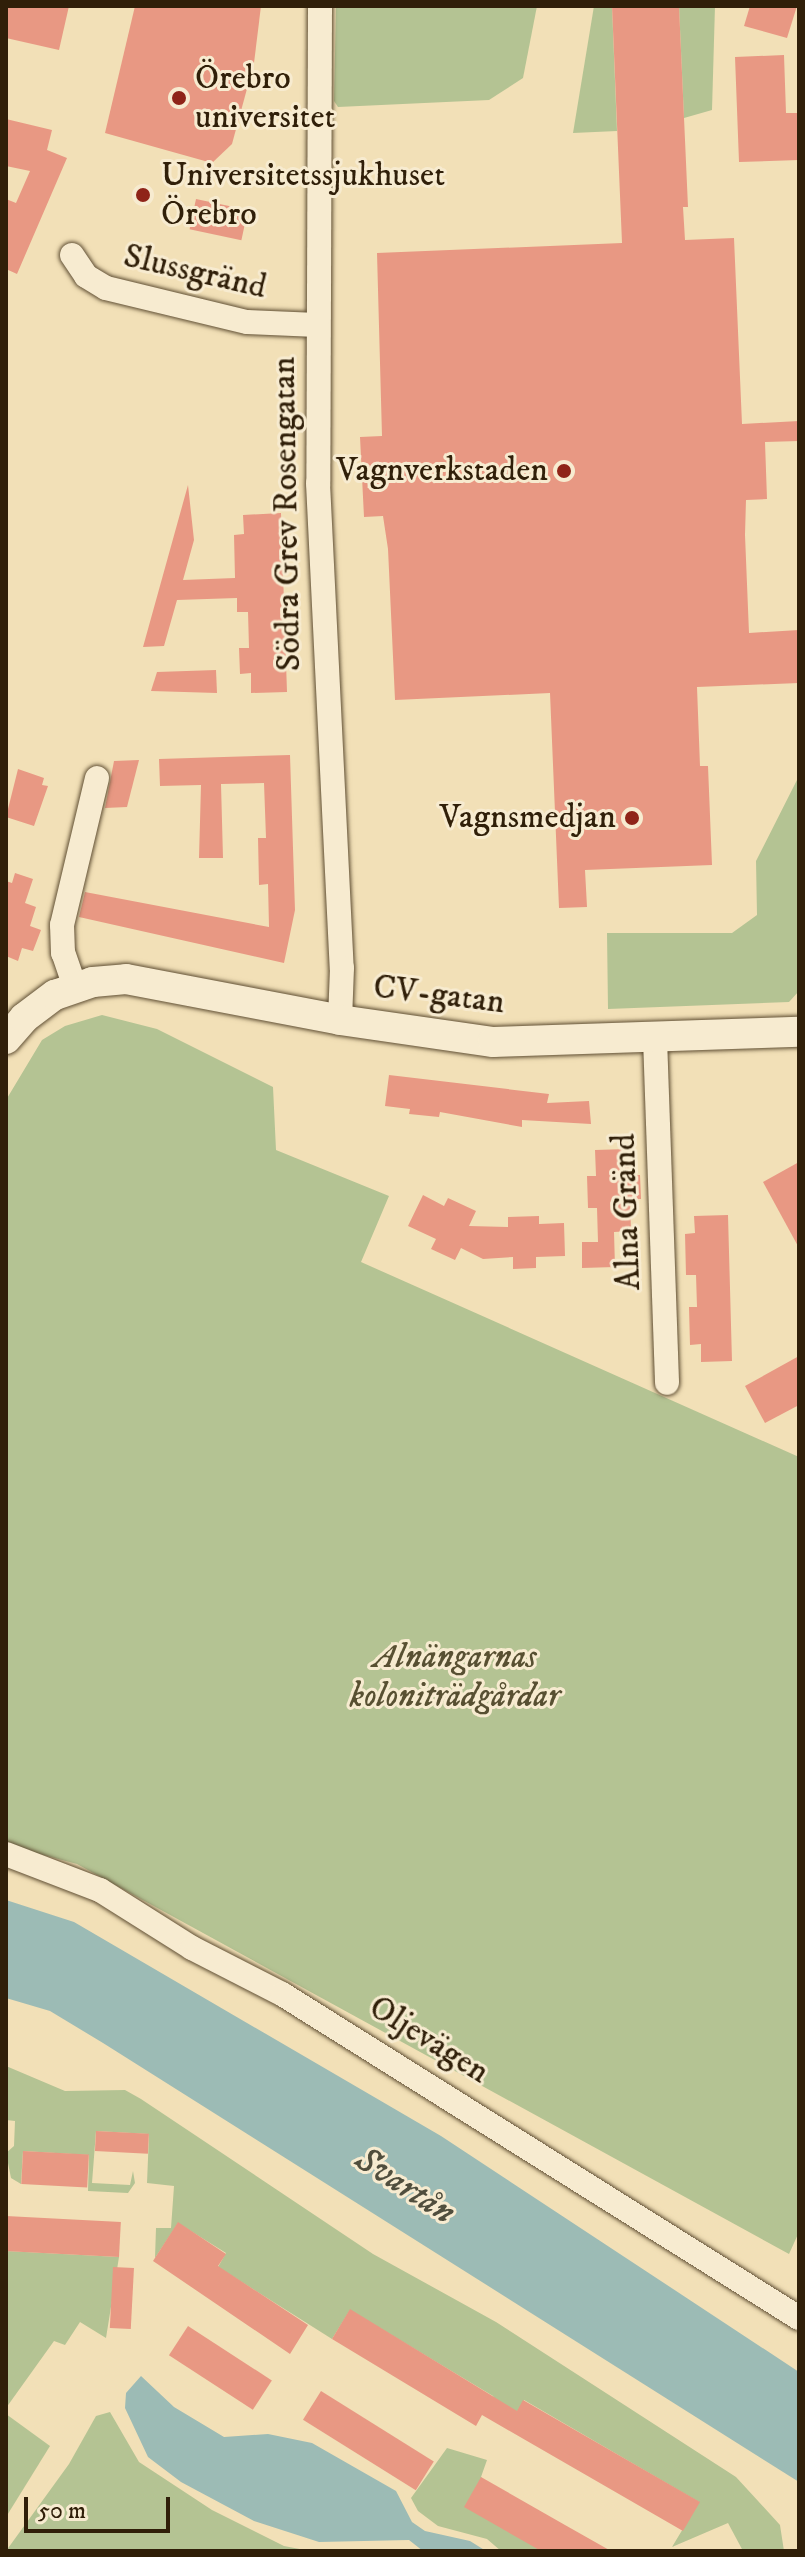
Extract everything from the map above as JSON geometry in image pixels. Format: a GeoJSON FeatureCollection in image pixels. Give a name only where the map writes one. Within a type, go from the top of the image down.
{"type":"FeatureCollection","features":[{"type":"Feature","properties":{"kind":"street","name":"Södra Grev Rosengatan"},"geometry":{"type":"LineString","coordinates":[[320,6],[318,483],[342,968],[340,1020]]}},
{"type":"Feature","properties":{"kind":"street","name":"Slussgränd"},"geometry":{"type":"LineString","coordinates":[[72,255],[86,276],[106,288],[247,322],[317,325]]}},
{"type":"Feature","properties":{"kind":"street"},"geometry":{"type":"LineString","coordinates":[[6,1039],[42,1002],[75,987],[63,953],[62,925],[97,778]]}},
{"type":"Feature","properties":{"kind":"street","name":"CV-gatan"},"geometry":{"type":"LineString","coordinates":[[75,987],[104,980],[137,980],[340,1020],[493,1042],[799,1032]]}},
{"type":"Feature","properties":{"kind":"street","name":"Alna Gränd"},"geometry":{"type":"LineString","coordinates":[[655,1038],[667,1383]]}},
{"type":"Feature","properties":{"kind":"street","name":"Oljevägen"},"geometry":{"type":"LineString","coordinates":[[6,1854],[100,1890],[192,1948],[282,1994],[799,2318]]}},
{"type":"Feature","properties":{"kind":"green space"},"geometry":{"type":"Polygon","coordinates":[[[336,6],[537,6],[523,78],[489,100],[338,107],[334,101],[336,6]]]}},
{"type":"Feature","properties":{"kind":"green space"},"geometry":{"type":"Polygon","coordinates":[[[594,6],[612,6],[617,131],[573,133],[594,6]]]}},
{"type":"Feature","properties":{"kind":"green space"},"geometry":{"type":"Polygon","coordinates":[[[679,6],[715,6],[712,110],[684,118],[679,6]]]}},
{"type":"Feature","properties":{"kind":"green space"},"geometry":{"type":"Polygon","coordinates":[[[799,776],[799,991],[789,1002],[608,1009],[607,933],[732,933],[757,915],[756,861],[799,776]]]}},
{"type":"Feature","properties":{"kind":"green space","name":"Alnängarnas koloniträdgårdar"},"geometry":{"type":"Polygon","coordinates":[[[102,1015],[157,1029],[273,1087],[276,1150],[389,1196],[361,1262],[799,1457],[799,2232],[789,2254],[77,1864],[6,1845],[6,1100],[42,1040],[65,1026],[102,1015]]]}},
{"type":"Feature","properties":{"kind":"green space"},"geometry":{"type":"Polygon","coordinates":[[[6,2066],[65,2091],[125,2090],[141,2099],[373,2254],[496,2322],[736,2477],[780,2525],[784,2551],[743,2551],[728,2523],[672,2547],[699,2502],[524,2400],[507,2429],[493,2396],[350,2310],[332,2339],[218,2267],[226,2253],[178,2223],[155,2258],[156,2228],[171,2228],[174,2186],[147,2183],[149,2134],[96,2131],[92,2183],[130,2185],[133,2171],[135,2183],[128,2193],[88,2191],[89,2155],[23,2151],[21,2184],[11,2178],[6,2153],[14,2146],[15,2121],[6,2120],[6,2066]]]}},
{"type":"Feature","properties":{"kind":"green space"},"geometry":{"type":"Polygon","coordinates":[[[6,2251],[119,2257],[106,2338],[80,2322],[65,2345],[54,2341],[6,2408],[6,2251]]]}},
{"type":"Feature","properties":{"kind":"green space"},"geometry":{"type":"Polygon","coordinates":[[[110,2412],[139,2462],[212,2510],[284,2546],[310,2551],[6,2551],[69,2464],[96,2416],[110,2412]]]}},
{"type":"Feature","properties":{"kind":"green space"},"geometry":{"type":"Polygon","coordinates":[[[6,2414],[50,2446],[6,2517],[6,2414]]]}},
{"type":"Feature","properties":{"kind":"green space"},"geometry":{"type":"Polygon","coordinates":[[[447,2448],[487,2460],[481,2477],[541,2551],[501,2551],[487,2539],[438,2526],[418,2511],[411,2498],[447,2448]]]}},
{"type":"Feature","properties":{"kind":"water","name":"Svartån"},"geometry":{"type":"Polygon","coordinates":[[[6,1900],[74,1922],[441,2136],[799,2372],[799,2482],[103,2043],[50,2011],[6,1998],[6,1900]]]}},
{"type":"Feature","properties":{"kind":"water"},"geometry":{"type":"Polygon","coordinates":[[[141,2376],[174,2407],[224,2437],[268,2434],[312,2443],[396,2491],[412,2522],[425,2531],[470,2541],[486,2551],[423,2551],[409,2540],[319,2542],[254,2521],[181,2482],[148,2457],[125,2408],[126,2393],[141,2376]]]}},
{"type":"Feature","properties":{"kind":"building"},"geometry":{"type":"Polygon","coordinates":[[[6,6],[69,6],[59,50],[6,38],[6,6]]]}},
{"type":"Feature","properties":{"kind":"building","name":"Örebro universitet"},"geometry":{"type":"Polygon","coordinates":[[[135,6],[261,6],[254,63],[232,144],[212,163],[105,133],[135,6]]]}},
{"type":"Feature","properties":{"kind":"building","name":"Vagnverkstaden"},"geometry":{"type":"Polygon","coordinates":[[[612,6],[679,6],[688,207],[683,207],[685,240],[734,238],[742,424],[799,421],[799,441],[765,442],[767,499],[746,500],[745,535],[749,633],[799,630],[799,683],[697,687],[700,766],[708,766],[712,865],[585,870],[587,907],[559,908],[550,693],[395,700],[388,549],[383,516],[364,517],[360,437],[382,436],[377,253],[622,243],[612,6]]]}},
{"type":"Feature","properties":{"kind":"building"},"geometry":{"type":"Polygon","coordinates":[[[750,6],[797,6],[787,38],[744,26],[750,6]]]}},
{"type":"Feature","properties":{"kind":"building"},"geometry":{"type":"Polygon","coordinates":[[[784,55],[786,113],[799,113],[799,160],[739,162],[735,57],[784,55]]]}},
{"type":"Feature","properties":{"kind":"building"},"geometry":{"type":"Polygon","coordinates":[[[6,119],[52,130],[47,150],[67,158],[17,274],[6,269],[6,199],[16,203],[30,171],[6,166],[6,119]]]}},
{"type":"Feature","properties":{"kind":"building"},"geometry":{"type":"Polygon","coordinates":[[[196,199],[248,210],[241,240],[190,229],[196,199]]]}},
{"type":"Feature","properties":{"kind":"building"},"geometry":{"type":"Polygon","coordinates":[[[188,485],[194,540],[183,580],[235,578],[234,535],[244,534],[243,515],[281,513],[287,692],[251,693],[251,673],[240,674],[239,648],[249,648],[248,612],[237,612],[237,598],[177,600],[164,646],[143,647],[188,485]]]}},
{"type":"Feature","properties":{"kind":"building"},"geometry":{"type":"Polygon","coordinates":[[[216,670],[217,693],[151,691],[157,672],[216,670]]]}},
{"type":"Feature","properties":{"kind":"building"},"geometry":{"type":"Polygon","coordinates":[[[290,755],[295,910],[284,963],[79,917],[85,892],[269,927],[268,884],[259,885],[258,838],[266,838],[264,783],[221,784],[223,858],[199,858],[201,785],[160,786],[159,759],[290,755]]]}},
{"type":"Feature","properties":{"kind":"building"},"geometry":{"type":"Polygon","coordinates":[[[139,760],[127,807],[105,808],[114,761],[139,760]]]}},
{"type":"Feature","properties":{"kind":"building"},"geometry":{"type":"Polygon","coordinates":[[[18,769],[44,778],[42,785],[48,786],[34,826],[6,817],[18,769]]]}},
{"type":"Feature","properties":{"kind":"building"},"geometry":{"type":"Polygon","coordinates":[[[15,873],[33,879],[25,903],[36,907],[30,926],[41,930],[33,951],[22,948],[18,961],[6,956],[6,881],[12,883],[15,873]]]}},
{"type":"Feature","properties":{"kind":"building"},"geometry":{"type":"Polygon","coordinates":[[[389,1075],[549,1094],[547,1103],[589,1101],[591,1124],[522,1120],[522,1127],[440,1112],[439,1117],[409,1114],[410,1109],[385,1106],[389,1075]]]}},
{"type":"Feature","properties":{"kind":"building"},"geometry":{"type":"Polygon","coordinates":[[[628,1149],[629,1175],[640,1175],[641,1199],[630,1199],[631,1231],[614,1232],[615,1267],[582,1268],[582,1242],[598,1242],[597,1208],[588,1208],[587,1176],[596,1176],[595,1150],[628,1149]]]}},
{"type":"Feature","properties":{"kind":"building"},"geometry":{"type":"Polygon","coordinates":[[[799,1162],[799,1248],[763,1182],[799,1162]]]}},
{"type":"Feature","properties":{"kind":"building"},"geometry":{"type":"Polygon","coordinates":[[[423,1195],[444,1206],[448,1198],[476,1211],[469,1226],[508,1227],[508,1217],[539,1216],[539,1224],[564,1223],[565,1256],[536,1257],[536,1268],[513,1269],[513,1257],[483,1259],[461,1248],[455,1260],[431,1249],[436,1239],[408,1226],[423,1195]]]}},
{"type":"Feature","properties":{"kind":"building"},"geometry":{"type":"Polygon","coordinates":[[[728,1215],[732,1361],[701,1362],[701,1344],[690,1345],[689,1307],[697,1307],[696,1275],[686,1275],[685,1234],[695,1233],[694,1216],[728,1215]]]}},
{"type":"Feature","properties":{"kind":"building"},"geometry":{"type":"Polygon","coordinates":[[[799,1356],[799,1405],[765,1423],[745,1386],[799,1356]]]}},
{"type":"Feature","properties":{"kind":"building"},"geometry":{"type":"Polygon","coordinates":[[[96,2131],[149,2134],[148,2154],[95,2151],[96,2131]]]}},
{"type":"Feature","properties":{"kind":"building"},"geometry":{"type":"Polygon","coordinates":[[[23,2151],[89,2154],[87,2187],[21,2184],[23,2151]]]}},
{"type":"Feature","properties":{"kind":"building"},"geometry":{"type":"Polygon","coordinates":[[[6,2216],[121,2222],[119,2257],[6,2251],[6,2216]]]}},
{"type":"Feature","properties":{"kind":"building"},"geometry":{"type":"Polygon","coordinates":[[[178,2222],[226,2254],[218,2266],[308,2325],[290,2354],[153,2261],[178,2222]]]}},
{"type":"Feature","properties":{"kind":"building"},"geometry":{"type":"Polygon","coordinates":[[[113,2267],[134,2268],[131,2329],[110,2328],[113,2267]]]}},
{"type":"Feature","properties":{"kind":"building"},"geometry":{"type":"Polygon","coordinates":[[[350,2309],[517,2411],[523,2400],[700,2502],[683,2531],[482,2415],[476,2426],[332,2339],[350,2309]]]}},
{"type":"Feature","properties":{"kind":"building"},"geometry":{"type":"Polygon","coordinates":[[[188,2326],[272,2380],[253,2410],[169,2355],[188,2326]]]}},
{"type":"Feature","properties":{"kind":"building"},"geometry":{"type":"Polygon","coordinates":[[[321,2391],[434,2461],[416,2490],[303,2420],[321,2391]]]}},
{"type":"Feature","properties":{"kind":"building"},"geometry":{"type":"Polygon","coordinates":[[[481,2477],[611,2551],[541,2551],[464,2507],[481,2477]]]}},
{"type":"Feature","properties":{"kind":"place","name":"Örebro universitet"},"geometry":{"type":"Point","coordinates":[179,98]}},
{"type":"Feature","properties":{"kind":"place","name":"Universitetssjukhuset Örebro"},"geometry":{"type":"Point","coordinates":[143,195]}},
{"type":"Feature","properties":{"kind":"place","name":"Vagnverkstaden"},"geometry":{"type":"Point","coordinates":[564,471]}},
{"type":"Feature","properties":{"kind":"place","name":"Vagnsmedjan"},"geometry":{"type":"Point","coordinates":[632,818]}}]}
